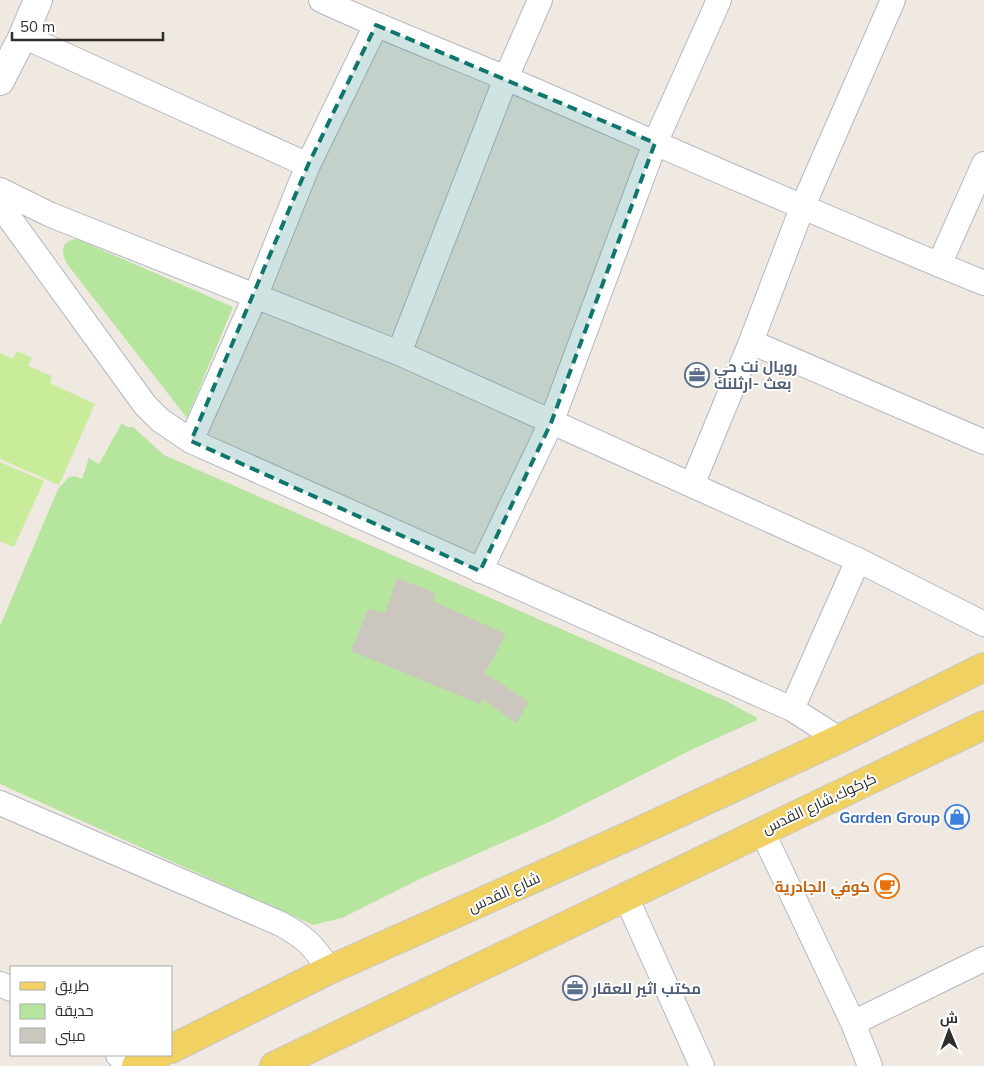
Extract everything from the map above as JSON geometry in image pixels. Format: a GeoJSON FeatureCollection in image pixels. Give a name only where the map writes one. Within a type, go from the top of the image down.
{"type":"FeatureCollection","features":[{"type":"Feature","properties":{"kind":"main road"},"geometry":{"type":"LineString","coordinates":[[840,739],[984,667]]}},
{"type":"Feature","properties":{"kind":"main road","name":"كركوك,شارع القدس"},"geometry":{"type":"LineString","coordinates":[[626,898],[654,882],[984,725]]}},
{"type":"Feature","properties":{"kind":"main road","name":"شارع القدس"},"geometry":{"type":"LineString","coordinates":[[172,1048],[329,970],[840,739]]}},
{"type":"Feature","properties":{"kind":"main road"},"geometry":{"type":"LineString","coordinates":[[274,1066],[626,898]]}},
{"type":"Feature","properties":{"kind":"main road"},"geometry":{"type":"LineString","coordinates":[[136,1066],[157,1056]]}},
{"type":"Feature","properties":{"kind":"street"},"geometry":{"type":"LineString","coordinates":[[0,81],[23,36],[38,0]]}},
{"type":"Feature","properties":{"kind":"street"},"geometry":{"type":"LineString","coordinates":[[321,0],[370,15],[506,78],[802,208],[984,283]]}},
{"type":"Feature","properties":{"kind":"street"},"geometry":{"type":"LineString","coordinates":[[399,353],[506,78],[540,0]]}},
{"type":"Feature","properties":{"kind":"street"},"geometry":{"type":"LineString","coordinates":[[480,571],[551,423],[656,143],[719,0]]}},
{"type":"Feature","properties":{"kind":"street"},"geometry":{"type":"LineString","coordinates":[[692,485],[802,208],[894,0]]}},
{"type":"Feature","properties":{"kind":"street"},"geometry":{"type":"LineString","coordinates":[[191,441],[255,297],[370,15]]}},
{"type":"Feature","properties":{"kind":"street"},"geometry":{"type":"LineString","coordinates":[[23,36],[308,165]]}},
{"type":"Feature","properties":{"kind":"street"},"geometry":{"type":"LineString","coordinates":[[940,265],[984,164]]}},
{"type":"Feature","properties":{"kind":"street"},"geometry":{"type":"LineString","coordinates":[[0,190],[51,215],[399,353],[858,560],[984,624]]}},
{"type":"Feature","properties":{"kind":"street"},"geometry":{"type":"LineString","coordinates":[[0,205],[145,405],[160,420],[191,441],[792,709],[840,739]]}},
{"type":"Feature","properties":{"kind":"street"},"geometry":{"type":"LineString","coordinates":[[27,241],[24,230],[30,217],[44,213],[51,215]]}},
{"type":"Feature","properties":{"kind":"street"},"geometry":{"type":"LineString","coordinates":[[0,233],[27,241]]}},
{"type":"Feature","properties":{"kind":"street"},"geometry":{"type":"LineString","coordinates":[[750,342],[984,442]]}},
{"type":"Feature","properties":{"kind":"street"},"geometry":{"type":"LineString","coordinates":[[792,709],[858,560]]}},
{"type":"Feature","properties":{"kind":"street"},"geometry":{"type":"LineString","coordinates":[[0,803],[281,924],[301,935],[315,948],[329,970]]}},
{"type":"Feature","properties":{"kind":"street"},"geometry":{"type":"LineString","coordinates":[[762,831],[853,1023],[870,1066]]}},
{"type":"Feature","properties":{"kind":"street"},"geometry":{"type":"LineString","coordinates":[[626,898],[702,1066]]}},
{"type":"Feature","properties":{"kind":"street"},"geometry":{"type":"LineString","coordinates":[[853,1023],[984,959]]}},
{"type":"Feature","properties":{"kind":"street"},"geometry":{"type":"LineString","coordinates":[[119,1056],[129,1066]]}},
{"type":"Feature","properties":{"kind":"highlighted area"},"geometry":{"type":"Polygon","coordinates":[[[376,25],[655,143],[551,423],[480,571],[191,441],[308,165],[376,25]]]}},
{"type":"Feature","properties":{"kind":"green space"},"geometry":{"type":"Polygon","coordinates":[[[77,239],[233,307],[187,418],[67,264],[63,248],[67,242],[77,239]]]}},
{"type":"Feature","properties":{"kind":"green space"},"geometry":{"type":"Polygon","coordinates":[[[17,351],[32,358],[28,366],[52,376],[50,383],[95,404],[59,485],[0,459],[0,353],[13,359],[17,351]]]}},
{"type":"Feature","properties":{"kind":"green space"},"geometry":{"type":"Polygon","coordinates":[[[122,423],[127,427],[133,427],[164,455],[728,702],[756,717],[757,720],[693,749],[549,822],[420,879],[342,918],[313,925],[0,784],[0,626],[58,489],[69,477],[75,476],[82,479],[88,458],[99,464],[122,423]]]}},
{"type":"Feature","properties":{"kind":"green space"},"geometry":{"type":"Polygon","coordinates":[[[0,462],[44,481],[14,547],[0,541],[0,462]]]}},
{"type":"Feature","properties":{"kind":"building"},"geometry":{"type":"Polygon","coordinates":[[[397,578],[436,593],[433,601],[506,634],[485,673],[529,702],[516,723],[482,699],[480,704],[351,651],[368,609],[385,613],[397,578]]]}},
{"type":"Feature","properties":{"kind":"place","name":"رويال نت حي بعث -ارثلنك"},"geometry":{"type":"Point","coordinates":[697,375]}},
{"type":"Feature","properties":{"kind":"place","name":"Garden Group"},"geometry":{"type":"Point","coordinates":[957,817]}},
{"type":"Feature","properties":{"kind":"place","name":"كوفي الجادرية"},"geometry":{"type":"Point","coordinates":[887,886]}},
{"type":"Feature","properties":{"kind":"place","name":"مكتب اثير للعقار"},"geometry":{"type":"Point","coordinates":[575,988]}}]}
